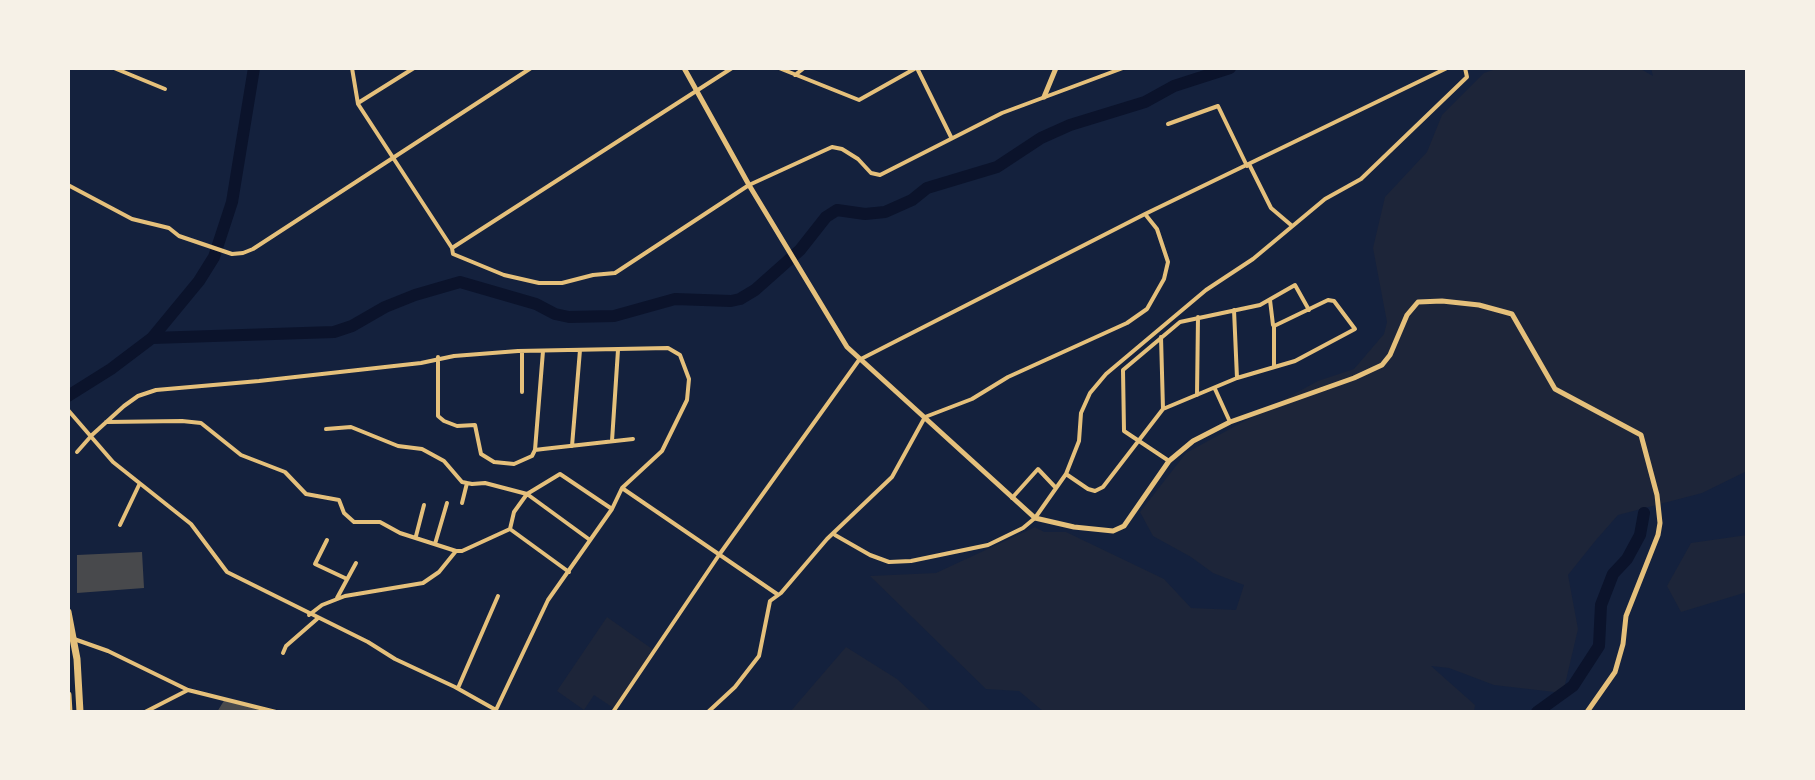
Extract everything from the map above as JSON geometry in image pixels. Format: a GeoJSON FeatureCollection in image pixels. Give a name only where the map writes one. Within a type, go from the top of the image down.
{"type":"FeatureCollection","features":[{"type":"Feature","properties":{"kind":"highway"},"geometry":{"type":"LineString","coordinates":[[68,612],[74,639],[80,712]]}},
{"type":"Feature","properties":{"kind":"highway"},"geometry":{"type":"LineString","coordinates":[[68,695],[69,712]]}},
{"type":"Feature","properties":{"kind":"street"},"geometry":{"type":"LineString","coordinates":[[114,68],[165,89]]}},
{"type":"Feature","properties":{"kind":"street"},"geometry":{"type":"LineString","coordinates":[[361,68],[352,70],[358,104],[453,254],[504,275],[539,283],[562,283],[615,273],[749,185],[832,147],[842,149],[858,159],[871,173],[880,175],[1002,113],[1123,68]]}},
{"type":"Feature","properties":{"kind":"street"},"geometry":{"type":"LineString","coordinates":[[358,104],[414,68]]}},
{"type":"Feature","properties":{"kind":"street"},"geometry":{"type":"LineString","coordinates":[[68,185],[132,219],[169,228],[199,244],[232,254],[253,249],[531,68]]}},
{"type":"Feature","properties":{"kind":"street"},"geometry":{"type":"LineString","coordinates":[[684,68],[749,185],[847,347],[1035,518],[1074,527],[1113,531],[1124,526],[1169,461],[1193,441],[1230,422],[1382,365],[1390,355],[1407,315],[1418,302],[1479,305],[1512,314],[1555,389],[1641,435],[1657,495],[1658,535],[1626,616],[1623,644],[1615,672],[1587,712]]}},
{"type":"Feature","properties":{"kind":"street"},"geometry":{"type":"LineString","coordinates":[[452,248],[732,68]]}},
{"type":"Feature","properties":{"kind":"street"},"geometry":{"type":"LineString","coordinates":[[779,68],[859,100],[916,68],[951,137]]}},
{"type":"Feature","properties":{"kind":"street"},"geometry":{"type":"LineString","coordinates":[[795,75],[804,68]]}},
{"type":"Feature","properties":{"kind":"street"},"geometry":{"type":"LineString","coordinates":[[1044,97],[1056,68]]}},
{"type":"Feature","properties":{"kind":"street"},"geometry":{"type":"LineString","coordinates":[[613,712],[719,555],[859,360],[1145,214],[1447,68]]}},
{"type":"Feature","properties":{"kind":"street"},"geometry":{"type":"LineString","coordinates":[[835,535],[889,562],[911,561],[988,545],[1009,537],[1035,518],[1066,474],[1079,441],[1081,413],[1098,383],[1206,290],[1253,259],[1325,199],[1361,179],[1467,77],[1465,68]]}},
{"type":"Feature","properties":{"kind":"street"},"geometry":{"type":"LineString","coordinates":[[1168,124],[1218,106],[1271,208],[1291,225]]}},
{"type":"Feature","properties":{"kind":"street"},"geometry":{"type":"LineString","coordinates":[[708,712],[735,687],[759,656],[770,601],[781,593],[827,539],[835,535],[892,477],[925,417],[972,399],[1008,377],[1127,323],[1147,309],[1164,279],[1168,262],[1157,229],[1145,214]]}},
{"type":"Feature","properties":{"kind":"street"},"geometry":{"type":"LineString","coordinates":[[1169,461],[1124,431],[1123,370],[1180,322],[1260,305],[1295,285],[1309,310]]}},
{"type":"Feature","properties":{"kind":"street"},"geometry":{"type":"LineString","coordinates":[[1270,300],[1274,326],[1274,366]]}},
{"type":"Feature","properties":{"kind":"street"},"geometry":{"type":"LineString","coordinates":[[1066,474],[1088,489],[1095,491],[1103,487],[1163,409],[1237,378],[1295,361],[1355,329],[1334,301],[1328,300],[1274,326]]}},
{"type":"Feature","properties":{"kind":"street"},"geometry":{"type":"LineString","coordinates":[[1234,310],[1237,378]]}},
{"type":"Feature","properties":{"kind":"street"},"geometry":{"type":"LineString","coordinates":[[1197,395],[1198,317]]}},
{"type":"Feature","properties":{"kind":"street"},"geometry":{"type":"LineString","coordinates":[[1161,337],[1163,409]]}},
{"type":"Feature","properties":{"kind":"street"},"geometry":{"type":"LineString","coordinates":[[68,410],[90,433],[113,462],[191,524],[227,572],[458,688],[495,711],[548,600],[612,509],[622,488],[662,451],[687,400],[689,379],[680,355],[668,348],[522,351],[438,357],[421,363],[156,390],[138,396],[104,422],[90,433],[77,452]]}},
{"type":"Feature","properties":{"kind":"street"},"geometry":{"type":"LineString","coordinates":[[572,446],[580,350]]}},
{"type":"Feature","properties":{"kind":"street"},"geometry":{"type":"LineString","coordinates":[[612,441],[618,350]]}},
{"type":"Feature","properties":{"kind":"street"},"geometry":{"type":"LineString","coordinates":[[522,351],[522,392]]}},
{"type":"Feature","properties":{"kind":"street"},"geometry":{"type":"LineString","coordinates":[[438,357],[440,418],[457,426],[475,425],[481,454],[494,462],[514,464],[532,456],[535,450],[543,351]]}},
{"type":"Feature","properties":{"kind":"street"},"geometry":{"type":"LineString","coordinates":[[1215,389],[1230,422]]}},
{"type":"Feature","properties":{"kind":"street"},"geometry":{"type":"LineString","coordinates":[[104,422],[201,423],[241,455],[285,472],[306,494],[339,500],[344,513],[354,522],[375,520],[400,533],[456,551],[510,529]]}},
{"type":"Feature","properties":{"kind":"street"},"geometry":{"type":"LineString","coordinates":[[326,429],[351,427],[398,446],[422,449],[436,455],[452,468],[456,477],[467,483],[485,483],[527,494],[590,540]]}},
{"type":"Feature","properties":{"kind":"street"},"geometry":{"type":"LineString","coordinates":[[535,450],[633,439]]}},
{"type":"Feature","properties":{"kind":"street"},"geometry":{"type":"LineString","coordinates":[[1012,498],[1038,469],[1056,488]]}},
{"type":"Feature","properties":{"kind":"street"},"geometry":{"type":"LineString","coordinates":[[510,529],[514,512],[527,494],[560,474],[612,509]]}},
{"type":"Feature","properties":{"kind":"street"},"geometry":{"type":"LineString","coordinates":[[462,503],[467,483]]}},
{"type":"Feature","properties":{"kind":"street"},"geometry":{"type":"LineString","coordinates":[[120,525],[139,485]]}},
{"type":"Feature","properties":{"kind":"street"},"geometry":{"type":"LineString","coordinates":[[622,488],[777,594]]}},
{"type":"Feature","properties":{"kind":"street"},"geometry":{"type":"LineString","coordinates":[[435,544],[447,503]]}},
{"type":"Feature","properties":{"kind":"street"},"geometry":{"type":"LineString","coordinates":[[416,536],[424,505]]}},
{"type":"Feature","properties":{"kind":"street"},"geometry":{"type":"LineString","coordinates":[[510,529],[569,572]]}},
{"type":"Feature","properties":{"kind":"street"},"geometry":{"type":"LineString","coordinates":[[327,540],[315,564],[347,579]]}},
{"type":"Feature","properties":{"kind":"street"},"geometry":{"type":"LineString","coordinates":[[309,615],[322,605],[364,591],[423,583],[439,572],[456,551]]}},
{"type":"Feature","properties":{"kind":"street"},"geometry":{"type":"LineString","coordinates":[[336,600],[356,563]]}},
{"type":"Feature","properties":{"kind":"street"},"geometry":{"type":"LineString","coordinates":[[458,688],[498,596]]}},
{"type":"Feature","properties":{"kind":"street"},"geometry":{"type":"LineString","coordinates":[[283,653],[286,646],[317,619]]}},
{"type":"Feature","properties":{"kind":"street"},"geometry":{"type":"LineString","coordinates":[[74,639],[108,651],[188,690],[276,712]]}},
{"type":"Feature","properties":{"kind":"street"},"geometry":{"type":"LineString","coordinates":[[145,712],[188,690]]}},
{"type":"Feature","properties":{"kind":"shaded area"},"geometry":{"type":"Polygon","coordinates":[[[1499,68],[1639,68],[1653,76],[1651,68],[1747,68],[1747,471],[1702,493],[1618,515],[1596,540],[1568,575],[1578,629],[1563,693],[1494,685],[1449,668],[1431,666],[1475,705],[1474,712],[1044,712],[1019,691],[986,689],[870,576],[936,573],[1035,527],[1044,532],[1066,532],[1164,579],[1191,608],[1236,610],[1244,585],[1213,573],[1153,536],[1140,512],[1186,453],[1318,381],[1354,369],[1384,334],[1387,322],[1373,248],[1385,197],[1427,152],[1442,115],[1484,73],[1499,68]]]}},
{"type":"Feature","properties":{"kind":"shaded area"},"geometry":{"type":"Polygon","coordinates":[[[1747,535],[1747,592],[1681,612],[1667,586],[1691,543],[1747,535]]]}},
{"type":"Feature","properties":{"kind":"shaded area"},"geometry":{"type":"Polygon","coordinates":[[[607,617],[655,651],[615,709],[594,695],[584,710],[557,691],[607,617]]]}},
{"type":"Feature","properties":{"kind":"shaded area"},"geometry":{"type":"Polygon","coordinates":[[[846,647],[897,679],[932,712],[790,712],[846,647]]]}},
{"type":"Feature","properties":{"kind":"building"},"geometry":{"type":"Polygon","coordinates":[[[142,552],[144,588],[77,593],[77,555],[142,552]]]}},
{"type":"Feature","properties":{"kind":"building"},"geometry":{"type":"Polygon","coordinates":[[[225,699],[273,712],[217,712],[225,699]]]}},
{"type":"Feature","properties":{"kind":"waterway"},"geometry":{"type":"LineString","coordinates":[[68,396],[152,338],[199,281],[214,257],[232,202],[254,68]]}},
{"type":"Feature","properties":{"kind":"waterway"},"geometry":{"type":"LineString","coordinates":[[152,338],[334,332],[415,295],[460,282],[569,317],[614,316],[675,299],[740,299],[755,290],[800,250],[826,217],[837,210],[865,214],[885,212],[912,200],[927,188],[997,167],[1041,138],[1070,125],[1145,102],[1174,86],[1230,68]]}},
{"type":"Feature","properties":{"kind":"waterway"},"geometry":{"type":"LineString","coordinates":[[1537,712],[1573,686],[1599,646],[1601,605],[1613,574],[1627,559],[1640,535],[1644,513]]}}]}
